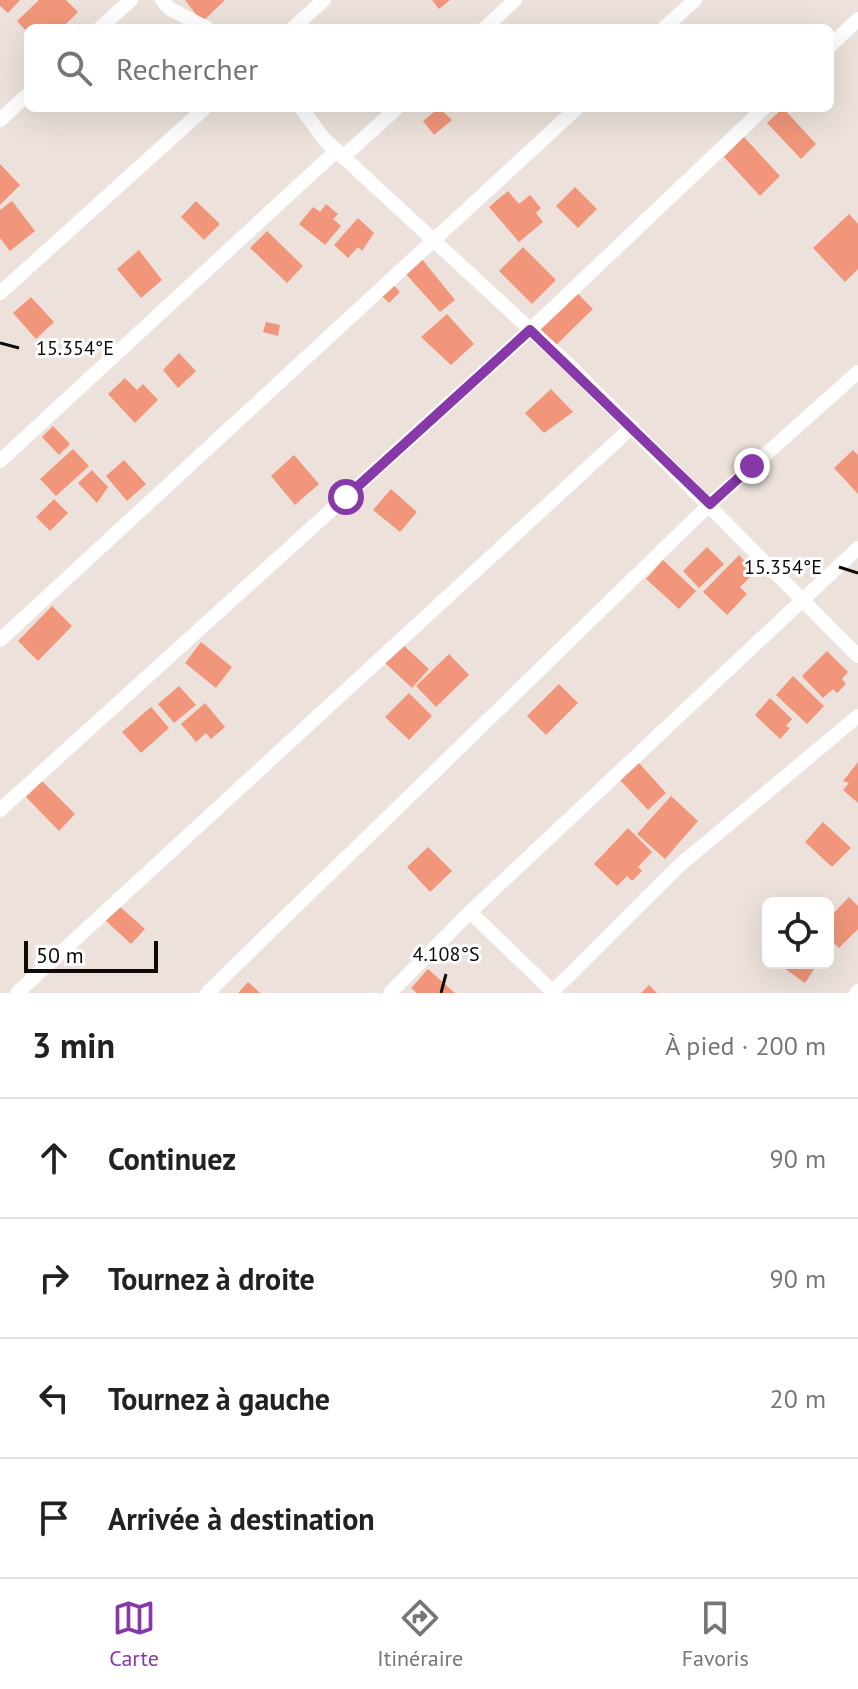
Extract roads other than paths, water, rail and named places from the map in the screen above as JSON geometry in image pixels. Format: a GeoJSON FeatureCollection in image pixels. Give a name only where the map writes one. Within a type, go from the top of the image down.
{"type":"FeatureCollection","features":[{"type":"Feature","properties":{"kind":"street"},"geometry":{"type":"LineString","coordinates":[[104,24],[131,0]]}},
{"type":"Feature","properties":{"kind":"street"},"geometry":{"type":"LineString","coordinates":[[162,0],[170,9],[199,24]]}},
{"type":"Feature","properties":{"kind":"street"},"geometry":{"type":"LineString","coordinates":[[297,24],[324,0]]}},
{"type":"Feature","properties":{"kind":"street"},"geometry":{"type":"LineString","coordinates":[[489,24],[515,0]]}},
{"type":"Feature","properties":{"kind":"street"},"geometry":{"type":"LineString","coordinates":[[668,24],[695,0]]}},
{"type":"Feature","properties":{"kind":"street"},"geometry":{"type":"LineString","coordinates":[[834,42],[858,19]]}},
{"type":"Feature","properties":{"kind":"street"},"geometry":{"type":"LineString","coordinates":[[0,120],[24,98]]}},
{"type":"Feature","properties":{"kind":"street"},"geometry":{"type":"LineString","coordinates":[[0,293],[201,112]]}},
{"type":"Feature","properties":{"kind":"street"},"geometry":{"type":"LineString","coordinates":[[304,112],[340,154],[632,427],[858,656]]}},
{"type":"Feature","properties":{"kind":"street"},"geometry":{"type":"LineString","coordinates":[[0,461],[340,154],[392,112]]}},
{"type":"Feature","properties":{"kind":"street"},"geometry":{"type":"LineString","coordinates":[[0,640],[573,112]]}},
{"type":"Feature","properties":{"kind":"street"},"geometry":{"type":"LineString","coordinates":[[0,810],[530,330],[760,112]]}},
{"type":"Feature","properties":{"kind":"street"},"geometry":{"type":"LineString","coordinates":[[207,993],[710,504],[858,372]]}},
{"type":"Feature","properties":{"kind":"street"},"geometry":{"type":"LineString","coordinates":[[17,993],[632,427]]}},
{"type":"Feature","properties":{"kind":"street"},"geometry":{"type":"LineString","coordinates":[[390,993],[470,912],[802,597],[858,548]]}},
{"type":"Feature","properties":{"kind":"street"},"geometry":{"type":"LineString","coordinates":[[470,912],[552,993],[681,864],[858,716]]}}]}
